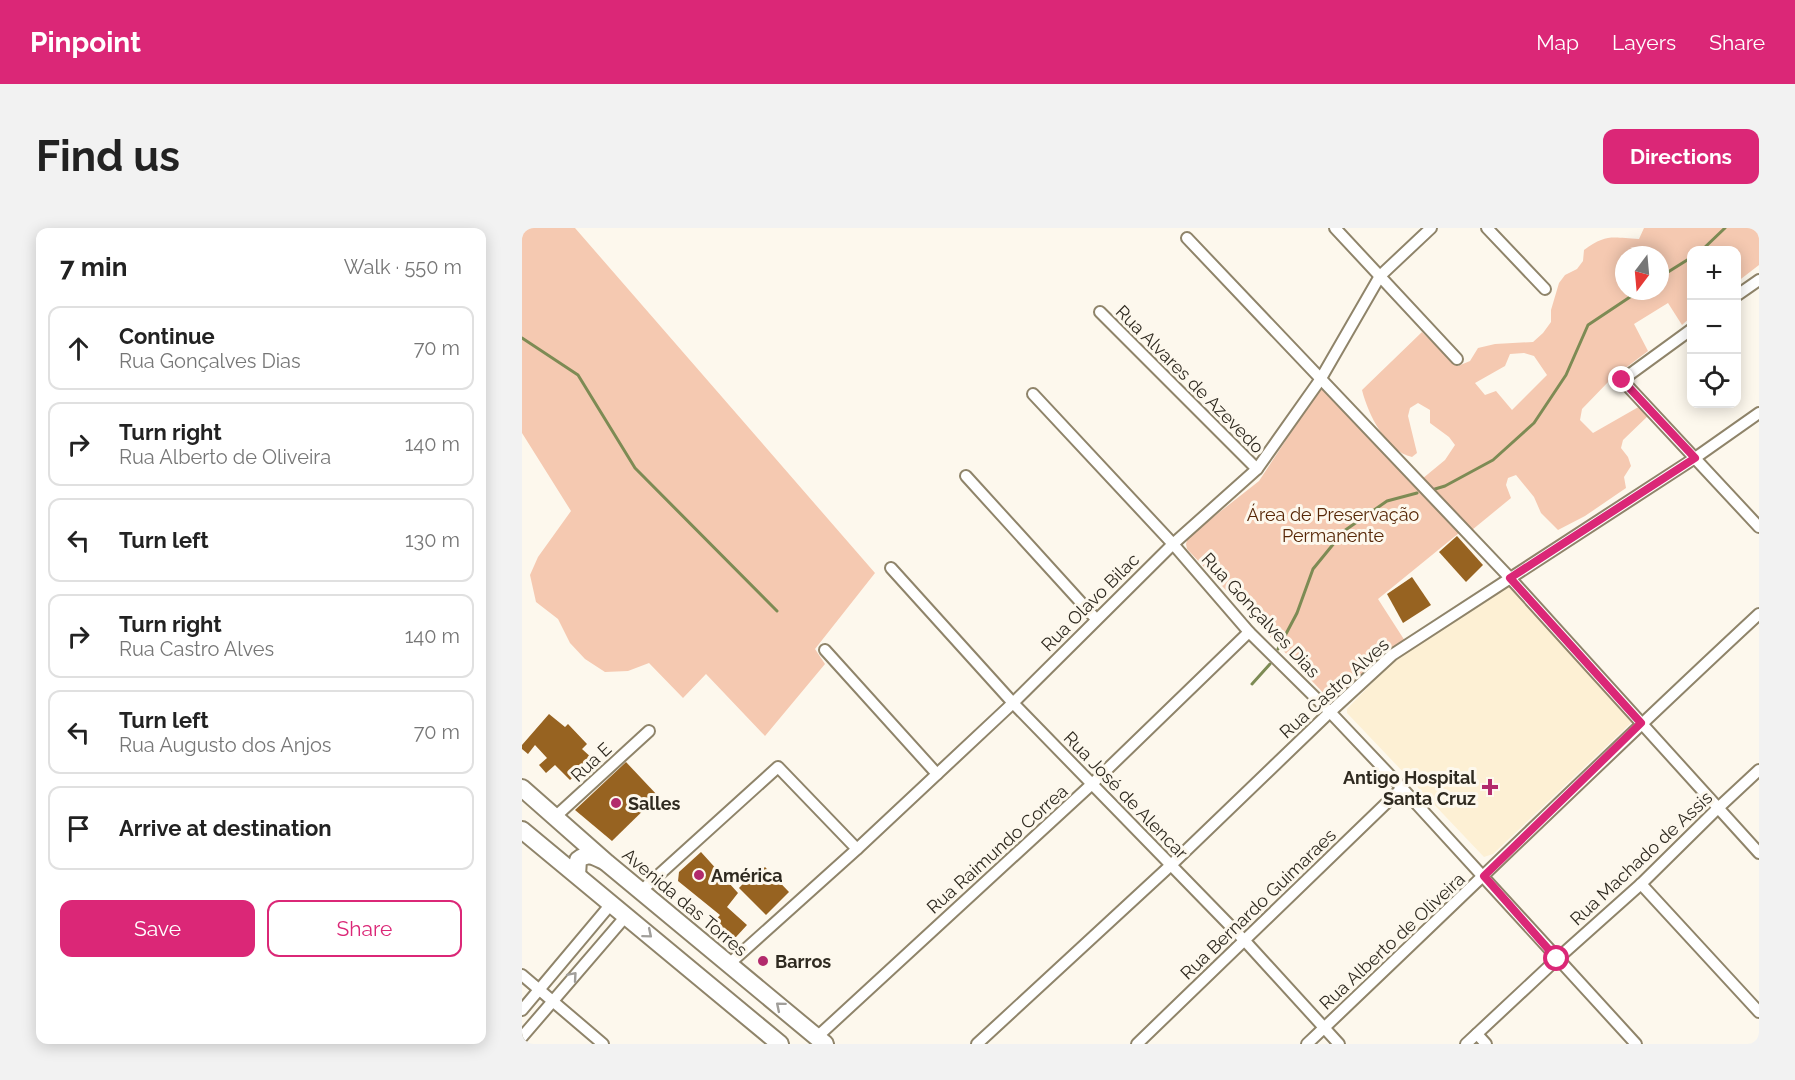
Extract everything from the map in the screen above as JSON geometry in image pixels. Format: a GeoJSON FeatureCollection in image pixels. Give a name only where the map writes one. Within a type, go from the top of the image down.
{"type":"FeatureCollection","features":[{"type":"Feature","properties":{"kind":"main road","name":"Avenida das Torres"},"geometry":{"type":"LineString","coordinates":[[522,788],[641,891],[821,1040]]}},
{"type":"Feature","properties":{"kind":"main road"},"geometry":{"type":"LineString","coordinates":[[522,830],[773,1042]]}},
{"type":"Feature","properties":{"kind":"main road"},"geometry":{"type":"LineString","coordinates":[[577,875],[578,860],[583,856],[589,855],[607,862]]}},
{"type":"Feature","properties":{"kind":"street"},"geometry":{"type":"LineString","coordinates":[[1335,228],[1457,359]]}},
{"type":"Feature","properties":{"kind":"street","name":"Rua Olavo Bilac"},"geometry":{"type":"LineString","coordinates":[[729,964],[857,849],[1013,703],[1173,544],[1257,469],[1320,380],[1380,276],[1431,228]]}},
{"type":"Feature","properties":{"kind":"street"},"geometry":{"type":"LineString","coordinates":[[1486,228],[1545,289]]}},
{"type":"Feature","properties":{"kind":"street"},"geometry":{"type":"LineString","coordinates":[[1187,238],[1510,578],[1759,854]]}},
{"type":"Feature","properties":{"kind":"street"},"geometry":{"type":"LineString","coordinates":[[1741,293],[1759,280]]}},
{"type":"Feature","properties":{"kind":"street","name":"Rua Alvares de Azevedo"},"geometry":{"type":"LineString","coordinates":[[1100,312],[1257,469]]}},
{"type":"Feature","properties":{"kind":"street"},"geometry":{"type":"LineString","coordinates":[[1687,333],[1622,380],[1759,527]]}},
{"type":"Feature","properties":{"kind":"street","name":"Rua Gonçalves Dias"},"geometry":{"type":"LineString","coordinates":[[1033,394],[1173,544],[1249,632],[1330,712],[1402,788],[1636,1044]]}},
{"type":"Feature","properties":{"kind":"street","name":"Rua Castro Alves"},"geometry":{"type":"LineString","coordinates":[[977,1044],[1171,865],[1392,655],[1695,458],[1759,413]]}},
{"type":"Feature","properties":{"kind":"street"},"geometry":{"type":"LineString","coordinates":[[966,476],[1096,619]]}},
{"type":"Feature","properties":{"kind":"street","name":"Rua José de Alencar"},"geometry":{"type":"LineString","coordinates":[[891,568],[1013,703],[1245,941],[1339,1044]]}},
{"type":"Feature","properties":{"kind":"street","name":"Rua Alberto de Oliveira"},"geometry":{"type":"LineString","coordinates":[[1307,1044],[1641,723],[1759,614]]}},
{"type":"Feature","properties":{"kind":"street","name":"Rua Raimundo Correa"},"geometry":{"type":"LineString","coordinates":[[821,1040],[1249,632]]}},
{"type":"Feature","properties":{"kind":"street"},"geometry":{"type":"LineString","coordinates":[[825,650],[937,774]]}},
{"type":"Feature","properties":{"kind":"street","name":"Rua E"},"geometry":{"type":"LineString","coordinates":[[555,818],[649,731]]}},
{"type":"Feature","properties":{"kind":"street"},"geometry":{"type":"LineString","coordinates":[[641,891],[778,767],[857,849]]}},
{"type":"Feature","properties":{"kind":"street","name":"Rua Machado de Assis"},"geometry":{"type":"LineString","coordinates":[[1466,1044],[1641,885],[1716,808],[1759,770]]}},
{"type":"Feature","properties":{"kind":"street","name":"Rua Bernardo Guimaraes"},"geometry":{"type":"LineString","coordinates":[[1137,1044],[1402,788]]}},
{"type":"Feature","properties":{"kind":"street"},"geometry":{"type":"LineString","coordinates":[[1641,885],[1759,1012]]}},
{"type":"Feature","properties":{"kind":"street"},"geometry":{"type":"LineString","coordinates":[[522,1010],[611,904]]}},
{"type":"Feature","properties":{"kind":"street"},"geometry":{"type":"LineString","coordinates":[[522,1037],[626,916]]}},
{"type":"Feature","properties":{"kind":"street"},"geometry":{"type":"LineString","coordinates":[[522,975],[603,1044]]}},
{"type":"Feature","properties":{"kind":"street"},"geometry":{"type":"LineString","coordinates":[[1477,1034],[1486,1044]]}},
{"type":"Feature","properties":{"kind":"shaded area","name":"Antigo Hospital Santa Cruz"},"geometry":{"type":"Polygon","coordinates":[[[1506,585],[1514,589],[1634,720],[1493,854],[1484,857],[1347,713],[1347,709],[1395,659],[1496,595],[1506,585]]]}},
{"type":"Feature","properties":{"kind":"green space"},"geometry":{"type":"Polygon","coordinates":[[[522,228],[575,228],[875,573],[815,649],[825,664],[765,736],[706,674],[683,698],[649,663],[628,671],[605,672],[585,659],[570,643],[558,619],[536,602],[530,575],[538,557],[571,511],[522,433],[522,228]]]}},
{"type":"Feature","properties":{"kind":"green space"},"geometry":{"type":"Polygon","coordinates":[[[1644,228],[1759,228],[1759,265],[1741,279],[1741,246],[1687,246],[1687,321],[1682,325],[1668,303],[1634,324],[1648,351],[1611,379],[1582,409],[1580,420],[1593,433],[1642,405],[1650,414],[1623,440],[1621,448],[1631,466],[1624,477],[1626,488],[1585,516],[1558,530],[1541,513],[1534,497],[1516,475],[1508,478],[1506,485],[1511,498],[1472,530],[1422,479],[1445,460],[1455,445],[1449,437],[1430,423],[1430,410],[1418,403],[1410,408],[1408,416],[1417,453],[1412,457],[1394,447],[1386,439],[1369,410],[1362,390],[1422,332],[1458,366],[1470,361],[1478,348],[1495,344],[1533,342],[1551,322],[1551,310],[1559,283],[1565,275],[1577,269],[1583,261],[1584,250],[1599,241],[1616,238],[1639,239],[1644,228]],[[1524,353],[1510,354],[1505,366],[1475,383],[1485,395],[1496,391],[1512,410],[1547,375],[1534,356],[1524,353]]]}},
{"type":"Feature","properties":{"kind":"green space","name":"Área de Preservação Permanente"},"geometry":{"type":"Polygon","coordinates":[[[1321,390],[1325,390],[1459,533],[1378,599],[1405,641],[1384,655],[1335,701],[1330,700],[1187,549],[1186,544],[1188,537],[1259,481],[1321,390]]]}},
{"type":"Feature","properties":{"kind":"building"},"geometry":{"type":"Polygon","coordinates":[[[1457,536],[1483,565],[1466,582],[1439,552],[1457,536]]]}},
{"type":"Feature","properties":{"kind":"building"},"geometry":{"type":"Polygon","coordinates":[[[1412,577],[1431,605],[1403,623],[1387,594],[1412,577]]]}},
{"type":"Feature","properties":{"kind":"building"},"geometry":{"type":"Polygon","coordinates":[[[549,714],[565,727],[568,724],[587,744],[582,749],[593,759],[570,780],[555,765],[546,773],[539,765],[547,758],[535,745],[528,754],[522,749],[522,745],[549,714]]]}},
{"type":"Feature","properties":{"kind":"building","name":"Salles"},"geometry":{"type":"Polygon","coordinates":[[[626,762],[658,796],[612,841],[575,810],[626,762]]]}},
{"type":"Feature","properties":{"kind":"building"},"geometry":{"type":"Polygon","coordinates":[[[701,852],[738,893],[727,907],[747,925],[736,937],[727,936],[712,924],[720,915],[678,881],[679,872],[701,852]]]}},
{"type":"Feature","properties":{"kind":"building"},"geometry":{"type":"Polygon","coordinates":[[[765,867],[789,892],[766,915],[739,888],[754,872],[757,874],[765,867]]]}},
{"type":"Feature","properties":{"kind":"waterway"},"geometry":{"type":"LineString","coordinates":[[1706,246],[1725,228]]}},
{"type":"Feature","properties":{"kind":"waterway"},"geometry":{"type":"LineString","coordinates":[[1669,271],[1687,260]]}},
{"type":"Feature","properties":{"kind":"waterway"},"geometry":{"type":"LineString","coordinates":[[1435,489],[1493,460],[1534,423],[1566,375],[1588,325],[1626,300]]}},
{"type":"Feature","properties":{"kind":"waterway"},"geometry":{"type":"LineString","coordinates":[[522,338],[578,375],[635,468],[777,611]]}},
{"type":"Feature","properties":{"kind":"waterway"},"geometry":{"type":"LineString","coordinates":[[1278,649],[1297,613],[1313,569],[1344,531],[1387,501],[1417,493]]}},
{"type":"Feature","properties":{"kind":"waterway"},"geometry":{"type":"LineString","coordinates":[[1252,684],[1270,664]]}},
{"type":"Feature","properties":{"kind":"place","name":"Antigo Hospital Santa Cruz"},"geometry":{"type":"Point","coordinates":[1490,787]}},
{"type":"Feature","properties":{"kind":"place","name":"Salles"},"geometry":{"type":"Point","coordinates":[616,803]}},
{"type":"Feature","properties":{"kind":"place","name":"América"},"geometry":{"type":"Point","coordinates":[699,875]}},
{"type":"Feature","properties":{"kind":"place","name":"Barros"},"geometry":{"type":"Point","coordinates":[763,961]}},
{"type":"Feature","properties":{"kind":"route"},"geometry":{"type":"LineString","coordinates":[[1557,959],[1484,876],[1641,723],[1510,578],[1695,458],[1622,380]]}}]}
